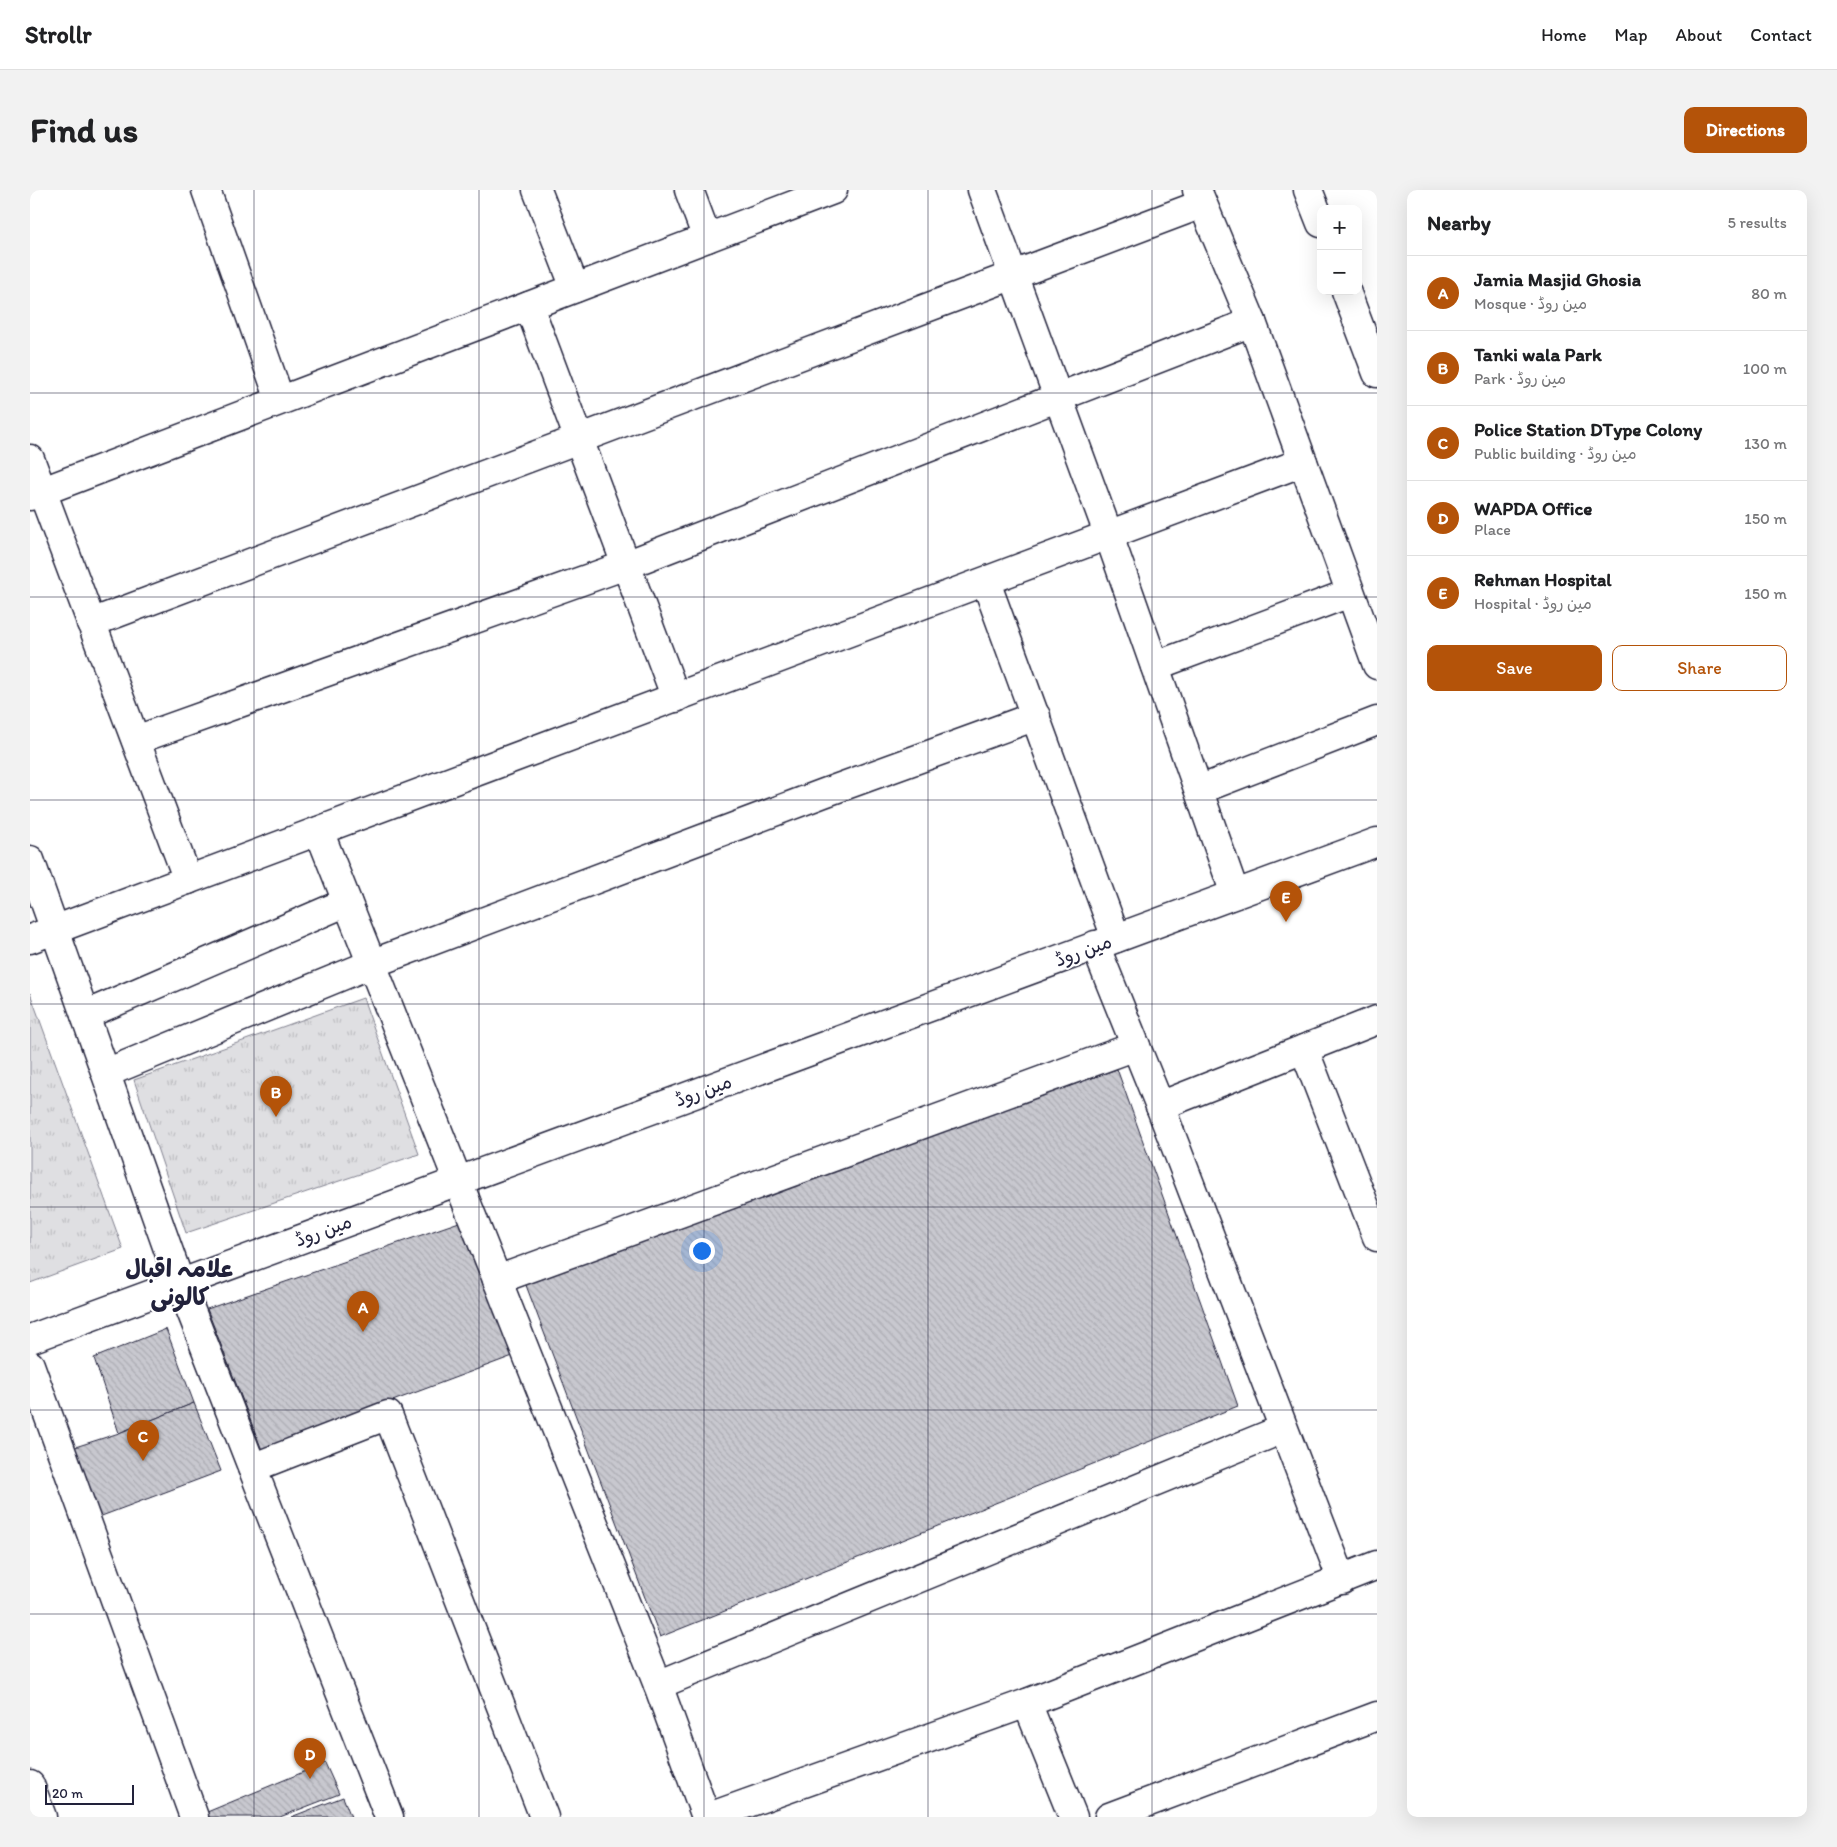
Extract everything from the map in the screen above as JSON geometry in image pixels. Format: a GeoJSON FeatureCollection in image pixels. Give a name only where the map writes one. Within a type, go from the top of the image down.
{"type":"FeatureCollection","features":[{"type":"Feature","properties":{"kind":"street"},"geometry":{"type":"LineString","coordinates":[[206,190],[280,400]]}},
{"type":"Feature","properties":{"kind":"street"},"geometry":{"type":"LineString","coordinates":[[537,190],[575,288]]}},
{"type":"Feature","properties":{"kind":"street"},"geometry":{"type":"LineString","coordinates":[[689,190],[707,238]]}},
{"type":"Feature","properties":{"kind":"street"},"geometry":{"type":"LineString","coordinates":[[36,494],[832,190]]}},
{"type":"Feature","properties":{"kind":"street"},"geometry":{"type":"LineString","coordinates":[[982,190],[1109,536],[1235,894]]}},
{"type":"Feature","properties":{"kind":"street"},"geometry":{"type":"LineString","coordinates":[[1308,190],[1317,213]]}},
{"type":"Feature","properties":{"kind":"street"},"geometry":{"type":"LineString","coordinates":[[91,623],[1013,276],[1200,197],[1252,322],[1377,665]]}},
{"type":"Feature","properties":{"kind":"street"},"geometry":{"type":"LineString","coordinates":[[1348,295],[1377,373]]}},
{"type":"Feature","properties":{"kind":"street"},"geometry":{"type":"LineString","coordinates":[[529,306],[676,698]]}},
{"type":"Feature","properties":{"kind":"street"},"geometry":{"type":"LineString","coordinates":[[136,740],[626,565],[1252,322]]}},
{"type":"Feature","properties":{"kind":"street"},"geometry":{"type":"LineString","coordinates":[[30,459],[36,494],[91,623],[188,880]]}},
{"type":"Feature","properties":{"kind":"street"},"geometry":{"type":"LineString","coordinates":[[30,938],[1303,462]]}},
{"type":"Feature","properties":{"kind":"street"},"geometry":{"type":"LineString","coordinates":[[986,582],[1036,716],[1136,1046],[1342,1580]]}},
{"type":"Feature","properties":{"kind":"street"},"geometry":{"type":"LineString","coordinates":[[1155,666],[1350,594]]}},
{"type":"Feature","properties":{"kind":"street"},"geometry":{"type":"LineString","coordinates":[[106,1073],[372,964],[824,793],[1036,716]]}},
{"type":"Feature","properties":{"kind":"street"},"geometry":{"type":"LineString","coordinates":[[1199,790],[1377,721]]}},
{"type":"Feature","properties":{"kind":"street"},"geometry":{"type":"LineString","coordinates":[[319,831],[658,1685],[707,1817],[1027,1703],[1377,1565]]}},
{"type":"Feature","properties":{"kind":"street","name":"مین روڈ"},"geometry":{"type":"LineString","coordinates":[[30,1339],[1377,842]]}},
{"type":"Feature","properties":{"kind":"street"},"geometry":{"type":"LineString","coordinates":[[30,860],[180,1283],[390,1817]]}},
{"type":"Feature","properties":{"kind":"street"},"geometry":{"type":"LineString","coordinates":[[85,1015],[347,902]]}},
{"type":"Feature","properties":{"kind":"street"},"geometry":{"type":"LineString","coordinates":[[1160,1106],[1377,1020]]}},
{"type":"Feature","properties":{"kind":"street"},"geometry":{"type":"LineString","coordinates":[[497,1280],[1136,1046]]}},
{"type":"Feature","properties":{"kind":"street"},"geometry":{"type":"LineString","coordinates":[[1304,1049],[1377,1237]]}},
{"type":"Feature","properties":{"kind":"street"},"geometry":{"type":"LineString","coordinates":[[30,1365],[194,1817]]}},
{"type":"Feature","properties":{"kind":"street"},"geometry":{"type":"LineString","coordinates":[[252,1468],[388,1415],[544,1817]]}},
{"type":"Feature","properties":{"kind":"street"},"geometry":{"type":"LineString","coordinates":[[658,1685],[1284,1429]]}},
{"type":"Feature","properties":{"kind":"street"},"geometry":{"type":"LineString","coordinates":[[1027,1703],[1073,1817]]}},
{"type":"Feature","properties":{"kind":"street"},"geometry":{"type":"LineString","coordinates":[[1109,1817],[1377,1716]]}},
{"type":"Feature","properties":{"kind":"street"},"geometry":{"type":"LineString","coordinates":[[30,1786],[42,1817]]}},
{"type":"Feature","properties":{"kind":"green space"},"geometry":{"type":"Polygon","coordinates":[[[30,993],[123,1249],[30,1283],[30,993]]]}},
{"type":"Feature","properties":{"kind":"green space"},"geometry":{"type":"Polygon","coordinates":[[[363,998],[419,1154],[186,1233],[134,1080],[363,998]]]}},
{"type":"Feature","properties":{"kind":"building"},"geometry":{"type":"Polygon","coordinates":[[[1117,1069],[1238,1406],[660,1637],[524,1280],[1117,1069]]]}},
{"type":"Feature","properties":{"kind":"building"},"geometry":{"type":"Polygon","coordinates":[[[465,1220],[518,1354],[262,1450],[207,1309],[465,1220]]]}},
{"type":"Feature","properties":{"kind":"building"},"geometry":{"type":"Polygon","coordinates":[[[166,1329],[194,1403],[119,1433],[94,1358],[166,1329]]]}},
{"type":"Feature","properties":{"kind":"building"},"geometry":{"type":"Polygon","coordinates":[[[194,1403],[221,1471],[91,1520],[66,1450],[119,1433],[194,1403]]]}},
{"type":"Feature","properties":{"kind":"building"},"geometry":{"type":"Polygon","coordinates":[[[325,1763],[339,1794],[280,1817],[201,1817],[200,1815],[325,1763]]]}},
{"type":"Feature","properties":{"kind":"building"},"geometry":{"type":"Polygon","coordinates":[[[343,1797],[351,1817],[291,1817],[343,1797]]]}},
{"type":"Feature","properties":{"kind":"place","name":"Rehman Hospital"},"geometry":{"type":"Point","coordinates":[1286,922]}},
{"type":"Feature","properties":{"kind":"place","name":"Tanki wala Park"},"geometry":{"type":"Point","coordinates":[276,1117]}},
{"type":"Feature","properties":{"kind":"place","name":"Jamia Masjid Ghosia"},"geometry":{"type":"Point","coordinates":[363,1332]}},
{"type":"Feature","properties":{"kind":"place","name":"Police Station DType Colony"},"geometry":{"type":"Point","coordinates":[143,1461]}},
{"type":"Feature","properties":{"kind":"place","name":"WAPDA Office"},"geometry":{"type":"Point","coordinates":[310,1779]}},
{"type":"Feature","properties":{"kind":"district","name":"علامہ اقبال کالونی"},"geometry":{"type":"Point","coordinates":[180,1283]}}]}
